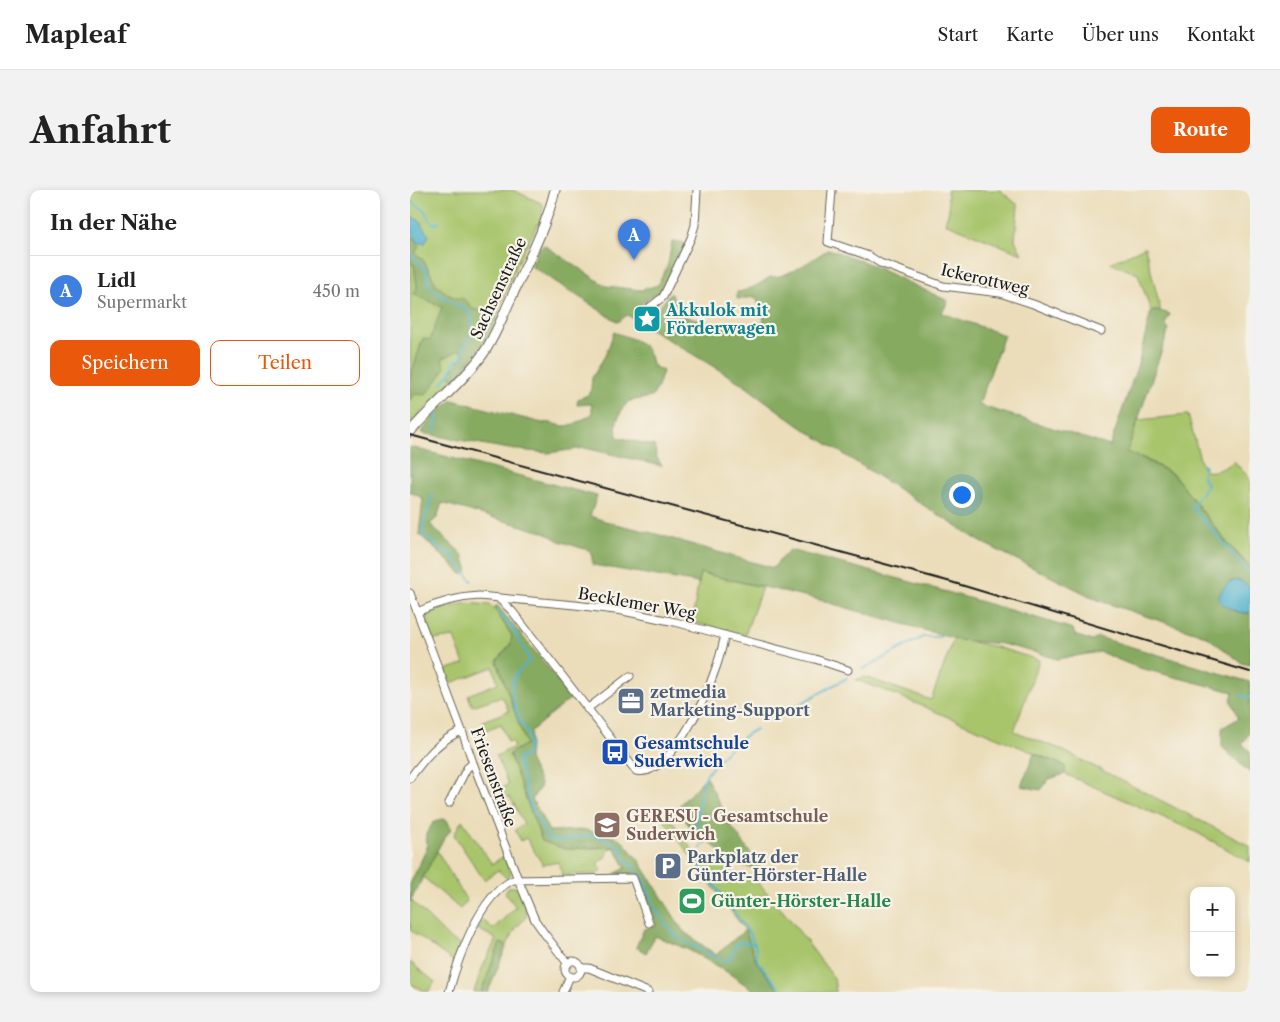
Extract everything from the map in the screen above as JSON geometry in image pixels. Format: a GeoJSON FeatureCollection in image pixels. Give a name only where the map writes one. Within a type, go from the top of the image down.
{"type":"FeatureCollection","features":[{"type":"Feature","properties":{"kind":"street","name":"Sachsenstraße"},"geometry":{"type":"LineString","coordinates":[[410,432],[483,354],[493,337],[538,238],[555,190]]}},
{"type":"Feature","properties":{"kind":"street"},"geometry":{"type":"LineString","coordinates":[[650,306],[663,297],[691,238],[695,225],[697,190]]}},
{"type":"Feature","properties":{"kind":"street","name":"Ickerottweg"},"geometry":{"type":"LineString","coordinates":[[832,190],[828,242],[869,256],[880,263],[943,286],[1000,293],[1034,304],[1101,331]]}},
{"type":"Feature","properties":{"kind":"street","name":"Friesenstraße"},"geometry":{"type":"LineString","coordinates":[[410,593],[518,880],[536,920],[568,964]]}},
{"type":"Feature","properties":{"kind":"street","name":"Becklemer Weg"},"geometry":{"type":"LineString","coordinates":[[418,612],[433,605],[464,596],[623,611],[725,635],[815,659],[848,670]]}},
{"type":"Feature","properties":{"kind":"street"},"geometry":{"type":"LineString","coordinates":[[498,599],[512,612],[636,771],[649,771],[658,766],[671,752],[692,723],[706,696],[725,635]]}},
{"type":"Feature","properties":{"kind":"street"},"geometry":{"type":"LineString","coordinates":[[587,709],[630,676]]}},
{"type":"Feature","properties":{"kind":"street"},"geometry":{"type":"LineString","coordinates":[[410,778],[427,756],[449,736],[462,731]]}},
{"type":"Feature","properties":{"kind":"street"},"geometry":{"type":"LineString","coordinates":[[449,803],[467,768],[473,764]]}},
{"type":"Feature","properties":{"kind":"street"},"geometry":{"type":"LineString","coordinates":[[449,992],[462,951],[478,917],[488,903],[512,880],[633,878],[649,923]]}},
{"type":"Feature","properties":{"kind":"street"},"geometry":{"type":"LineString","coordinates":[[572,961],[577,962],[582,968],[579,975],[575,977],[570,976],[565,971],[568,964],[572,961]]}},
{"type":"Feature","properties":{"kind":"street"},"geometry":{"type":"LineString","coordinates":[[582,968],[589,968],[648,992]]}},
{"type":"Feature","properties":{"kind":"street"},"geometry":{"type":"LineString","coordinates":[[563,992],[570,976]]}},
{"type":"Feature","properties":{"kind":"green space"},"geometry":{"type":"Polygon","coordinates":[[[410,190],[513,190],[543,204],[542,216],[513,272],[497,318],[489,334],[459,375],[410,423],[410,190]]]}},
{"type":"Feature","properties":{"kind":"green space"},"geometry":{"type":"Polygon","coordinates":[[[947,190],[1000,190],[1018,205],[1015,240],[1022,254],[945,223],[949,210],[947,190]]]}},
{"type":"Feature","properties":{"kind":"green space"},"geometry":{"type":"Polygon","coordinates":[[[410,236],[416,240],[419,247],[415,253],[423,260],[441,289],[454,297],[463,299],[474,310],[486,310],[497,318],[484,343],[455,380],[449,375],[463,355],[463,352],[459,350],[442,359],[445,368],[425,395],[416,394],[410,400],[410,378],[423,338],[430,340],[442,307],[413,294],[417,288],[414,265],[410,263],[410,236]]]}},
{"type":"Feature","properties":{"kind":"green space"},"geometry":{"type":"Polygon","coordinates":[[[672,242],[683,242],[686,245],[664,289],[644,301],[639,308],[642,313],[650,318],[657,317],[661,305],[671,293],[682,315],[717,325],[764,323],[756,297],[737,299],[737,292],[759,284],[770,277],[793,271],[829,249],[867,263],[948,301],[942,313],[1004,335],[979,405],[1110,446],[1139,361],[1151,311],[1170,314],[1165,324],[1169,329],[1127,452],[1174,475],[1227,543],[1250,567],[1250,589],[1240,581],[1232,581],[1218,600],[1232,610],[1250,613],[1250,665],[1242,663],[1206,636],[1100,601],[981,542],[798,425],[741,383],[627,315],[618,322],[531,266],[539,248],[544,245],[606,286],[641,290],[658,285],[668,264],[672,242]]]}},
{"type":"Feature","properties":{"kind":"green space"},"geometry":{"type":"Polygon","coordinates":[[[1145,247],[1160,311],[1151,311],[1138,274],[1110,263],[1145,247]]]}},
{"type":"Feature","properties":{"kind":"green space"},"geometry":{"type":"Polygon","coordinates":[[[614,332],[639,342],[648,351],[652,365],[663,371],[658,387],[652,397],[629,401],[622,409],[616,424],[617,437],[655,446],[656,456],[662,466],[585,448],[548,453],[509,449],[421,433],[432,418],[452,400],[542,423],[566,426],[580,421],[592,414],[592,404],[577,405],[578,399],[588,395],[591,389],[592,378],[606,354],[614,332]]]}},
{"type":"Feature","properties":{"kind":"green space"},"geometry":{"type":"Polygon","coordinates":[[[1188,415],[1201,463],[1205,471],[1220,469],[1234,461],[1250,479],[1250,567],[1227,543],[1174,475],[1144,458],[1127,452],[1138,420],[1188,415]]]}},
{"type":"Feature","properties":{"kind":"green space"},"geometry":{"type":"Polygon","coordinates":[[[410,447],[597,496],[590,516],[611,523],[773,568],[789,550],[1038,618],[1073,629],[1075,635],[1092,641],[1098,637],[1250,682],[1250,732],[1242,744],[1250,751],[1250,773],[1222,747],[1222,728],[1239,718],[1231,701],[1233,692],[1136,667],[1100,652],[1057,659],[1002,644],[959,640],[809,597],[700,573],[699,583],[593,565],[591,551],[559,541],[546,533],[442,503],[437,518],[430,524],[463,555],[468,571],[463,575],[419,534],[423,498],[410,492],[410,447]]]}},
{"type":"Feature","properties":{"kind":"green space"},"geometry":{"type":"Polygon","coordinates":[[[700,573],[762,587],[745,635],[692,622],[700,573]]]}},
{"type":"Feature","properties":{"kind":"green space"},"geometry":{"type":"Polygon","coordinates":[[[468,603],[490,605],[494,608],[512,636],[510,645],[497,661],[526,744],[509,754],[542,841],[565,849],[614,847],[606,852],[608,855],[598,863],[601,871],[597,874],[562,875],[559,862],[543,865],[526,838],[521,841],[515,830],[524,824],[510,797],[504,798],[500,790],[508,784],[496,756],[514,747],[512,741],[508,742],[501,724],[486,730],[482,721],[509,711],[502,696],[472,706],[468,695],[498,683],[493,667],[451,683],[445,670],[464,664],[454,637],[432,640],[426,623],[426,616],[436,611],[468,603]]]}},
{"type":"Feature","properties":{"kind":"green space"},"geometry":{"type":"Polygon","coordinates":[[[497,605],[572,697],[531,731],[529,759],[541,786],[532,799],[549,831],[586,830],[621,839],[640,862],[683,931],[716,955],[745,930],[756,961],[780,992],[756,992],[727,972],[689,950],[655,936],[646,953],[636,947],[644,929],[656,926],[640,875],[614,874],[626,868],[614,847],[565,849],[542,841],[509,754],[526,744],[497,661],[510,645],[512,636],[494,608],[497,605]]]}},
{"type":"Feature","properties":{"kind":"green space"},"geometry":{"type":"Polygon","coordinates":[[[954,638],[996,647],[1039,660],[1014,731],[1060,749],[1250,846],[1250,862],[1194,831],[1065,774],[1065,766],[856,680],[865,677],[931,700],[954,638]]]}},
{"type":"Feature","properties":{"kind":"green space"},"geometry":{"type":"Polygon","coordinates":[[[1034,754],[1065,766],[1065,774],[1049,779],[1041,790],[1021,786],[1034,754]]]}},
{"type":"Feature","properties":{"kind":"green space"},"geometry":{"type":"Polygon","coordinates":[[[706,777],[730,824],[762,870],[735,864],[709,842],[700,841],[677,808],[706,777]]]}},
{"type":"Feature","properties":{"kind":"green space"},"geometry":{"type":"Polygon","coordinates":[[[441,819],[447,820],[451,829],[440,845],[410,902],[410,884],[427,848],[426,834],[433,823],[441,819]]]}},
{"type":"Feature","properties":{"kind":"green space"},"geometry":{"type":"Polygon","coordinates":[[[462,820],[492,864],[505,855],[511,875],[506,878],[498,870],[484,880],[454,835],[462,820]]]}},
{"type":"Feature","properties":{"kind":"green space"},"geometry":{"type":"Polygon","coordinates":[[[664,820],[672,821],[699,859],[720,860],[734,875],[758,882],[792,922],[834,978],[836,992],[780,992],[756,961],[745,930],[664,820]]]}},
{"type":"Feature","properties":{"kind":"green space"},"geometry":{"type":"Polygon","coordinates":[[[437,851],[467,901],[460,909],[423,877],[437,851]]]}},
{"type":"Feature","properties":{"kind":"green space"},"geometry":{"type":"Polygon","coordinates":[[[509,887],[515,887],[520,892],[527,916],[516,928],[507,945],[500,943],[481,992],[474,992],[481,971],[496,939],[478,929],[483,920],[493,929],[516,907],[505,893],[509,887]]]}},
{"type":"Feature","properties":{"kind":"green space"},"geometry":{"type":"Polygon","coordinates":[[[411,900],[451,940],[461,944],[453,961],[410,930],[411,900]]]}},
{"type":"Feature","properties":{"kind":"green space"},"geometry":{"type":"Polygon","coordinates":[[[500,943],[507,945],[488,992],[481,992],[500,943]]]}},
{"type":"Feature","properties":{"kind":"green space"},"geometry":{"type":"Polygon","coordinates":[[[410,962],[435,982],[428,992],[410,984],[410,962]]]}},
{"type":"Feature","properties":{"kind":"water"},"geometry":{"type":"Polygon","coordinates":[[[411,216],[420,221],[429,236],[425,243],[419,243],[413,234],[411,216]]]}},
{"type":"Feature","properties":{"kind":"water"},"geometry":{"type":"Polygon","coordinates":[[[1237,580],[1243,582],[1250,589],[1250,613],[1232,610],[1218,600],[1224,587],[1230,582],[1237,580]]]}},
{"type":"Feature","properties":{"kind":"waterway"},"geometry":{"type":"LineString","coordinates":[[410,201],[424,210],[432,223],[437,224],[439,221]]}},
{"type":"Feature","properties":{"kind":"waterway"},"geometry":{"type":"LineString","coordinates":[[410,252],[426,271],[429,286],[446,299],[466,310],[472,320],[470,336],[462,353],[462,358],[454,362],[451,372],[442,383]]}},
{"type":"Feature","properties":{"kind":"waterway"},"geometry":{"type":"LineString","coordinates":[[435,431],[437,412]]}},
{"type":"Feature","properties":{"kind":"waterway"},"geometry":{"type":"LineString","coordinates":[[1203,465],[1205,467],[1202,475],[1207,485],[1192,507],[1250,574]]}},
{"type":"Feature","properties":{"kind":"waterway"},"geometry":{"type":"LineString","coordinates":[[433,494],[422,529],[424,536],[440,549],[451,554],[472,581]]}},
{"type":"Feature","properties":{"kind":"waterway"},"geometry":{"type":"LineString","coordinates":[[497,610],[512,628],[529,658],[529,661],[515,677],[512,690],[520,721],[527,731],[529,740],[528,754],[518,759],[530,805],[548,839],[559,841],[590,835],[620,847],[626,860],[644,879],[656,909],[667,926],[676,936],[687,943],[721,960],[729,960],[739,942],[755,944]]}},
{"type":"Feature","properties":{"kind":"waterway"},"geometry":{"type":"LineString","coordinates":[[863,669],[923,637],[940,637]]}},
{"type":"Feature","properties":{"kind":"waterway"},"geometry":{"type":"LineString","coordinates":[[771,720],[847,678]]}},
{"type":"Feature","properties":{"kind":"waterway"},"geometry":{"type":"LineString","coordinates":[[1241,695],[1250,698]]}},
{"type":"Feature","properties":{"kind":"waterway"},"geometry":{"type":"LineString","coordinates":[[701,848],[706,840],[698,829],[698,815],[705,778],[711,768],[729,749],[756,729]]}},
{"type":"Feature","properties":{"kind":"waterway"},"geometry":{"type":"LineString","coordinates":[[698,854],[698,862],[748,931],[755,945],[757,960],[782,992]]}},
{"type":"Feature","properties":{"kind":"railway"},"geometry":{"type":"LineString","coordinates":[[410,435],[951,582],[1250,672]]}},
{"type":"Feature","properties":{"kind":"place","name":"Lidl"},"geometry":{"type":"Point","coordinates":[634,260]}},
{"type":"Feature","properties":{"kind":"place","name":"Akkulok mit Förderwagen"},"geometry":{"type":"Point","coordinates":[647,319]}},
{"type":"Feature","properties":{"kind":"place","name":"zetmedia Marketing-Support"},"geometry":{"type":"Point","coordinates":[631,701]}},
{"type":"Feature","properties":{"kind":"place","name":"Gesamtschule Suderwich"},"geometry":{"type":"Point","coordinates":[615,752]}},
{"type":"Feature","properties":{"kind":"place","name":"GERESU - Gesamtschule Suderwich"},"geometry":{"type":"Point","coordinates":[607,825]}},
{"type":"Feature","properties":{"kind":"place","name":"Parkplatz der Günter-Hörster-Halle"},"geometry":{"type":"Point","coordinates":[668,866]}},
{"type":"Feature","properties":{"kind":"place","name":"Günter-Hörster-Halle"},"geometry":{"type":"Point","coordinates":[692,901]}}]}
